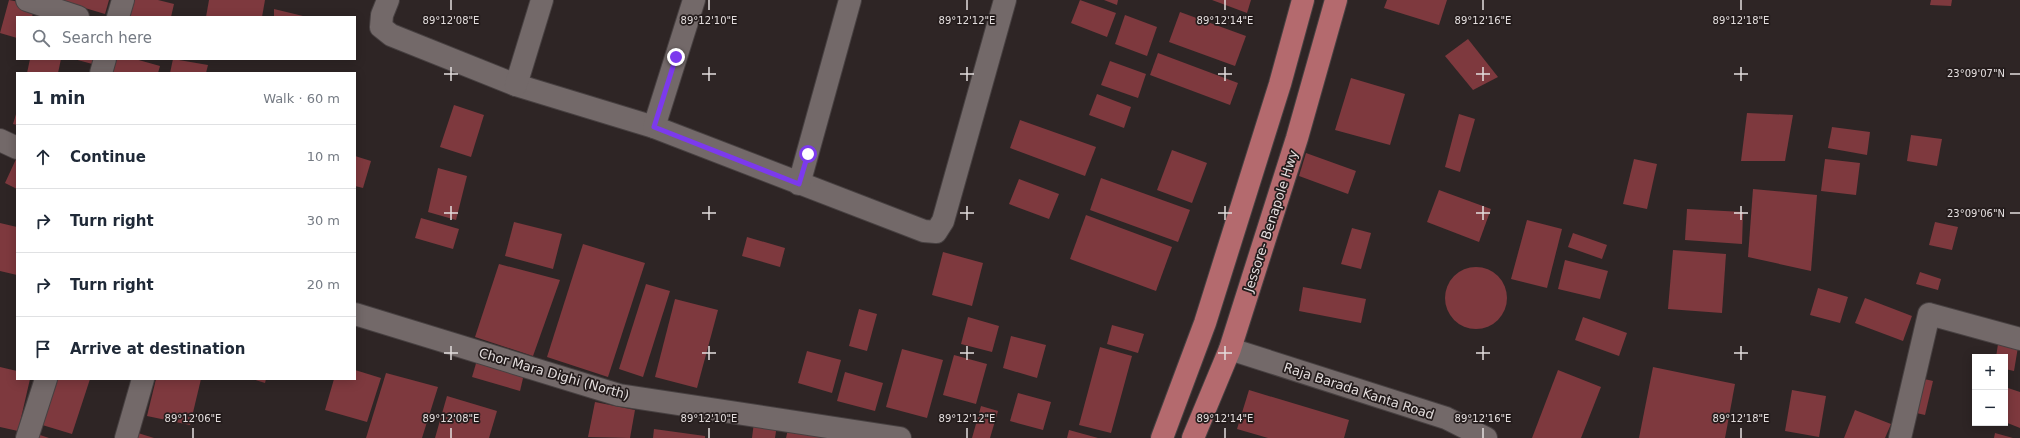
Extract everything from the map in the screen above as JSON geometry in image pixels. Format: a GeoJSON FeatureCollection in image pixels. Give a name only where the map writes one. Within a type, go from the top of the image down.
{"type":"FeatureCollection","features":[{"type":"Feature","properties":{"kind":"highway"},"geometry":{"type":"LineString","coordinates":[[1162,438],[1205,323],[1280,84],[1302,0]]}},
{"type":"Feature","properties":{"kind":"highway","name":"Jessore- Benapole Hwy"},"geometry":{"type":"LineString","coordinates":[[1193,438],[1230,349],[1297,138],[1336,0]]}},
{"type":"Feature","properties":{"kind":"street"},"geometry":{"type":"LineString","coordinates":[[27,0],[75,16]]}},
{"type":"Feature","properties":{"kind":"street"},"geometry":{"type":"LineString","coordinates":[[118,16],[123,0]]}},
{"type":"Feature","properties":{"kind":"street"},"geometry":{"type":"LineString","coordinates":[[388,0],[382,15],[381,27],[391,35],[516,85],[654,127],[924,231],[936,232],[943,221],[1006,0]]}},
{"type":"Feature","properties":{"kind":"street"},"geometry":{"type":"LineString","coordinates":[[516,85],[542,0]]}},
{"type":"Feature","properties":{"kind":"street"},"geometry":{"type":"LineString","coordinates":[[654,127],[694,0]]}},
{"type":"Feature","properties":{"kind":"street"},"geometry":{"type":"LineString","coordinates":[[799,184],[850,0]]}},
{"type":"Feature","properties":{"kind":"street"},"geometry":{"type":"LineString","coordinates":[[101,72],[105,60]]}},
{"type":"Feature","properties":{"kind":"street"},"geometry":{"type":"LineString","coordinates":[[0,140],[16,148]]}},
{"type":"Feature","properties":{"kind":"street","name":"Chor Mara Dighi (North)"},"geometry":{"type":"LineString","coordinates":[[356,314],[619,395],[900,438]]}},
{"type":"Feature","properties":{"kind":"street"},"geometry":{"type":"LineString","coordinates":[[1900,438],[1928,314],[2020,339]]}},
{"type":"Feature","properties":{"kind":"street","name":"Raja Barada Kanta Road"},"geometry":{"type":"LineString","coordinates":[[1230,349],[1446,418],[1486,438]]}},
{"type":"Feature","properties":{"kind":"street"},"geometry":{"type":"LineString","coordinates":[[28,438],[46,380]]}},
{"type":"Feature","properties":{"kind":"street"},"geometry":{"type":"LineString","coordinates":[[126,438],[143,380]]}},
{"type":"Feature","properties":{"kind":"building"},"geometry":{"type":"Polygon","coordinates":[[[9,0],[35,5],[32,16],[16,16],[16,38],[0,33],[9,0]]]}},
{"type":"Feature","properties":{"kind":"building"},"geometry":{"type":"Polygon","coordinates":[[[58,0],[109,0],[105,14],[58,0]]]}},
{"type":"Feature","properties":{"kind":"building"},"geometry":{"type":"Polygon","coordinates":[[[134,0],[158,0],[174,4],[171,16],[129,16],[134,0]]]}},
{"type":"Feature","properties":{"kind":"building"},"geometry":{"type":"Polygon","coordinates":[[[209,0],[265,0],[262,16],[206,16],[209,0]]]}},
{"type":"Feature","properties":{"kind":"building"},"geometry":{"type":"Polygon","coordinates":[[[1080,0],[1116,13],[1107,37],[1071,23],[1080,0]]]}},
{"type":"Feature","properties":{"kind":"building"},"geometry":{"type":"Polygon","coordinates":[[[1104,0],[1118,0],[1117,5],[1104,0]]]}},
{"type":"Feature","properties":{"kind":"building"},"geometry":{"type":"Polygon","coordinates":[[[1212,0],[1251,0],[1247,13],[1212,0]]]}},
{"type":"Feature","properties":{"kind":"building"},"geometry":{"type":"Polygon","coordinates":[[[1387,0],[1447,0],[1439,25],[1384,8],[1387,0]]]}},
{"type":"Feature","properties":{"kind":"building"},"geometry":{"type":"Polygon","coordinates":[[[1931,0],[1952,0],[1951,6],[1930,5],[1931,0]]]}},
{"type":"Feature","properties":{"kind":"building"},"geometry":{"type":"Polygon","coordinates":[[[274,9],[303,16],[274,16],[274,9]]]}},
{"type":"Feature","properties":{"kind":"building"},"geometry":{"type":"Polygon","coordinates":[[[1180,12],[1246,36],[1235,66],[1169,42],[1180,12]]]}},
{"type":"Feature","properties":{"kind":"building"},"geometry":{"type":"Polygon","coordinates":[[[1125,15],[1157,27],[1147,56],[1115,44],[1125,15]]]}},
{"type":"Feature","properties":{"kind":"building"},"geometry":{"type":"Polygon","coordinates":[[[1468,39],[1498,77],[1473,90],[1445,56],[1468,39]]]}},
{"type":"Feature","properties":{"kind":"building"},"geometry":{"type":"Polygon","coordinates":[[[1158,53],[1238,83],[1230,105],[1150,75],[1158,53]]]}},
{"type":"Feature","properties":{"kind":"building"},"geometry":{"type":"Polygon","coordinates":[[[30,60],[61,60],[58,72],[27,72],[30,60]]]}},
{"type":"Feature","properties":{"kind":"building"},"geometry":{"type":"Polygon","coordinates":[[[78,60],[98,60],[96,65],[78,60]]]}},
{"type":"Feature","properties":{"kind":"building"},"geometry":{"type":"Polygon","coordinates":[[[114,60],[139,60],[160,66],[158,72],[110,72],[114,60]]]}},
{"type":"Feature","properties":{"kind":"building"},"geometry":{"type":"Polygon","coordinates":[[[173,60],[208,65],[206,72],[170,72],[173,60]]]}},
{"type":"Feature","properties":{"kind":"building"},"geometry":{"type":"Polygon","coordinates":[[[1110,61],[1146,74],[1138,98],[1101,85],[1110,61]]]}},
{"type":"Feature","properties":{"kind":"building"},"geometry":{"type":"Polygon","coordinates":[[[1351,78],[1405,94],[1390,145],[1335,130],[1351,78]]]}},
{"type":"Feature","properties":{"kind":"building"},"geometry":{"type":"Polygon","coordinates":[[[1097,94],[1131,107],[1124,128],[1089,115],[1097,94]]]}},
{"type":"Feature","properties":{"kind":"building"},"geometry":{"type":"Polygon","coordinates":[[[454,105],[484,115],[471,157],[440,147],[454,105]]]}},
{"type":"Feature","properties":{"kind":"building"},"geometry":{"type":"Polygon","coordinates":[[[1747,113],[1793,115],[1785,161],[1741,161],[1747,113]]]}},
{"type":"Feature","properties":{"kind":"building"},"geometry":{"type":"Polygon","coordinates":[[[16,114],[16,125],[13,124],[16,114]]]}},
{"type":"Feature","properties":{"kind":"building"},"geometry":{"type":"Polygon","coordinates":[[[1459,114],[1475,119],[1460,172],[1445,167],[1459,114]]]}},
{"type":"Feature","properties":{"kind":"building"},"geometry":{"type":"Polygon","coordinates":[[[1020,120],[1096,147],[1085,176],[1010,148],[1020,120]]]}},
{"type":"Feature","properties":{"kind":"building"},"geometry":{"type":"Polygon","coordinates":[[[1832,127],[1870,132],[1867,155],[1828,148],[1832,127]]]}},
{"type":"Feature","properties":{"kind":"building"},"geometry":{"type":"Polygon","coordinates":[[[1911,135],[1942,139],[1937,166],[1907,161],[1911,135]]]}},
{"type":"Feature","properties":{"kind":"building"},"geometry":{"type":"Polygon","coordinates":[[[1172,150],[1207,163],[1192,203],[1157,190],[1172,150]]]}},
{"type":"Feature","properties":{"kind":"building"},"geometry":{"type":"Polygon","coordinates":[[[1306,153],[1356,171],[1348,194],[1299,176],[1306,153]]]}},
{"type":"Feature","properties":{"kind":"building"},"geometry":{"type":"Polygon","coordinates":[[[356,156],[371,161],[363,188],[356,186],[356,156]]]}},
{"type":"Feature","properties":{"kind":"building"},"geometry":{"type":"Polygon","coordinates":[[[16,159],[16,188],[5,183],[16,159]]]}},
{"type":"Feature","properties":{"kind":"building"},"geometry":{"type":"Polygon","coordinates":[[[1634,159],[1657,164],[1647,209],[1623,204],[1634,159]]]}},
{"type":"Feature","properties":{"kind":"building"},"geometry":{"type":"Polygon","coordinates":[[[1825,159],[1860,163],[1856,195],[1821,191],[1825,159]]]}},
{"type":"Feature","properties":{"kind":"building"},"geometry":{"type":"Polygon","coordinates":[[[438,168],[467,176],[456,220],[428,212],[438,168]]]}},
{"type":"Feature","properties":{"kind":"building"},"geometry":{"type":"Polygon","coordinates":[[[1101,178],[1190,210],[1178,242],[1090,210],[1101,178]]]}},
{"type":"Feature","properties":{"kind":"building"},"geometry":{"type":"Polygon","coordinates":[[[1019,179],[1059,194],[1049,219],[1009,204],[1019,179]]]}},
{"type":"Feature","properties":{"kind":"building"},"geometry":{"type":"Polygon","coordinates":[[[1753,189],[1817,195],[1811,271],[1748,257],[1753,189]]]}},
{"type":"Feature","properties":{"kind":"building"},"geometry":{"type":"Polygon","coordinates":[[[1439,190],[1491,209],[1479,242],[1427,222],[1439,190]]]}},
{"type":"Feature","properties":{"kind":"building"},"geometry":{"type":"Polygon","coordinates":[[[1687,209],[1743,212],[1742,244],[1685,240],[1687,209]]]}},
{"type":"Feature","properties":{"kind":"building"},"geometry":{"type":"Polygon","coordinates":[[[1086,215],[1172,247],[1156,291],[1070,259],[1086,215]]]}},
{"type":"Feature","properties":{"kind":"building"},"geometry":{"type":"Polygon","coordinates":[[[421,218],[459,229],[453,249],[415,238],[421,218]]]}},
{"type":"Feature","properties":{"kind":"building"},"geometry":{"type":"Polygon","coordinates":[[[1527,220],[1562,229],[1547,288],[1511,279],[1527,220]]]}},
{"type":"Feature","properties":{"kind":"building"},"geometry":{"type":"Polygon","coordinates":[[[514,222],[562,234],[553,269],[505,256],[514,222]]]}},
{"type":"Feature","properties":{"kind":"building"},"geometry":{"type":"Polygon","coordinates":[[[1935,222],[1958,227],[1952,250],[1929,245],[1935,222]]]}},
{"type":"Feature","properties":{"kind":"building"},"geometry":{"type":"Polygon","coordinates":[[[0,223],[16,227],[16,275],[0,271],[0,223]]]}},
{"type":"Feature","properties":{"kind":"building"},"geometry":{"type":"Polygon","coordinates":[[[1352,228],[1371,233],[1361,269],[1341,264],[1352,228]]]}},
{"type":"Feature","properties":{"kind":"building"},"geometry":{"type":"Polygon","coordinates":[[[1573,233],[1607,245],[1602,259],[1568,247],[1573,233]]]}},
{"type":"Feature","properties":{"kind":"building"},"geometry":{"type":"Polygon","coordinates":[[[747,237],[785,248],[780,267],[742,256],[747,237]]]}},
{"type":"Feature","properties":{"kind":"building"},"geometry":{"type":"Polygon","coordinates":[[[583,244],[645,263],[608,377],[547,357],[583,244]]]}},
{"type":"Feature","properties":{"kind":"building"},"geometry":{"type":"Polygon","coordinates":[[[1673,250],[1726,254],[1722,313],[1668,309],[1673,250]]]}},
{"type":"Feature","properties":{"kind":"building"},"geometry":{"type":"Polygon","coordinates":[[[943,252],[983,263],[972,306],[932,295],[943,252]]]}},
{"type":"Feature","properties":{"kind":"building"},"geometry":{"type":"Polygon","coordinates":[[[1565,260],[1608,271],[1600,299],[1558,289],[1565,260]]]}},
{"type":"Feature","properties":{"kind":"building"},"geometry":{"type":"Polygon","coordinates":[[[499,264],[560,280],[533,356],[475,337],[499,264]]]}},
{"type":"Feature","properties":{"kind":"building"},"geometry":{"type":"Polygon","coordinates":[[[1470,267],[1482,267],[1498,276],[1505,286],[1507,298],[1505,310],[1498,320],[1482,329],[1470,329],[1459,324],[1450,315],[1445,304],[1445,292],[1450,281],[1459,272],[1470,267]]]}},
{"type":"Feature","properties":{"kind":"building"},"geometry":{"type":"Polygon","coordinates":[[[1920,272],[1941,279],[1938,290],[1916,284],[1920,272]]]}},
{"type":"Feature","properties":{"kind":"building"},"geometry":{"type":"Polygon","coordinates":[[[646,284],[670,291],[643,377],[619,369],[646,284]]]}},
{"type":"Feature","properties":{"kind":"building"},"geometry":{"type":"Polygon","coordinates":[[[1303,287],[1366,299],[1361,323],[1299,311],[1303,287]]]}},
{"type":"Feature","properties":{"kind":"building"},"geometry":{"type":"Polygon","coordinates":[[[1818,288],[1848,297],[1840,323],[1810,315],[1818,288]]]}},
{"type":"Feature","properties":{"kind":"building"},"geometry":{"type":"Polygon","coordinates":[[[1865,298],[1912,316],[1903,341],[1855,323],[1865,298]]]}},
{"type":"Feature","properties":{"kind":"building"},"geometry":{"type":"Polygon","coordinates":[[[675,299],[718,310],[697,388],[655,377],[675,299]]]}},
{"type":"Feature","properties":{"kind":"building"},"geometry":{"type":"Polygon","coordinates":[[[859,309],[877,314],[867,351],[849,346],[859,309]]]}},
{"type":"Feature","properties":{"kind":"building"},"geometry":{"type":"Polygon","coordinates":[[[968,317],[999,326],[992,352],[961,344],[968,317]]]}},
{"type":"Feature","properties":{"kind":"building"},"geometry":{"type":"Polygon","coordinates":[[[1583,317],[1627,333],[1619,356],[1575,340],[1583,317]]]}},
{"type":"Feature","properties":{"kind":"building"},"geometry":{"type":"Polygon","coordinates":[[[1112,325],[1144,334],[1138,353],[1107,344],[1112,325]]]}},
{"type":"Feature","properties":{"kind":"building"},"geometry":{"type":"Polygon","coordinates":[[[1011,336],[1046,345],[1037,378],[1003,368],[1011,336]]]}},
{"type":"Feature","properties":{"kind":"building"},"geometry":{"type":"Polygon","coordinates":[[[1998,344],[2018,347],[2014,371],[2008,370],[2008,354],[1996,354],[1998,344]]]}},
{"type":"Feature","properties":{"kind":"building"},"geometry":{"type":"Polygon","coordinates":[[[1100,347],[1132,356],[1111,433],[1079,425],[1100,347]]]}},
{"type":"Feature","properties":{"kind":"building"},"geometry":{"type":"Polygon","coordinates":[[[902,349],[943,360],[927,418],[886,407],[902,349]]]}},
{"type":"Feature","properties":{"kind":"building"},"geometry":{"type":"Polygon","coordinates":[[[807,351],[841,360],[832,393],[798,383],[807,351]]]}},
{"type":"Feature","properties":{"kind":"building"},"geometry":{"type":"Polygon","coordinates":[[[954,355],[987,364],[976,404],[943,395],[954,355]]]}},
{"type":"Feature","properties":{"kind":"building"},"geometry":{"type":"Polygon","coordinates":[[[477,360],[524,374],[520,391],[472,377],[477,360]]]}},
{"type":"Feature","properties":{"kind":"building"},"geometry":{"type":"Polygon","coordinates":[[[0,367],[16,371],[16,380],[30,380],[18,431],[0,427],[0,367]]]}},
{"type":"Feature","properties":{"kind":"building"},"geometry":{"type":"Polygon","coordinates":[[[1653,367],[1735,384],[1725,438],[1639,438],[1653,367]]]}},
{"type":"Feature","properties":{"kind":"building"},"geometry":{"type":"Polygon","coordinates":[[[356,370],[381,378],[367,422],[325,410],[334,380],[356,380],[356,370]]]}},
{"type":"Feature","properties":{"kind":"building"},"geometry":{"type":"Polygon","coordinates":[[[1558,370],[1601,387],[1581,438],[1532,438],[1558,370]]]}},
{"type":"Feature","properties":{"kind":"building"},"geometry":{"type":"Polygon","coordinates":[[[845,372],[883,383],[875,411],[837,401],[845,372]]]}},
{"type":"Feature","properties":{"kind":"building"},"geometry":{"type":"Polygon","coordinates":[[[386,373],[438,387],[422,438],[366,438],[386,373]]]}},
{"type":"Feature","properties":{"kind":"building"},"geometry":{"type":"Polygon","coordinates":[[[1920,378],[1933,381],[1925,415],[1912,412],[1920,378]]]}},
{"type":"Feature","properties":{"kind":"building"},"geometry":{"type":"Polygon","coordinates":[[[54,380],[90,380],[72,434],[39,424],[54,380]]]}},
{"type":"Feature","properties":{"kind":"building"},"geometry":{"type":"Polygon","coordinates":[[[156,380],[201,380],[190,425],[147,416],[156,380]]]}},
{"type":"Feature","properties":{"kind":"building"},"geometry":{"type":"Polygon","coordinates":[[[255,380],[266,380],[265,383],[255,380]]]}},
{"type":"Feature","properties":{"kind":"building"},"geometry":{"type":"Polygon","coordinates":[[[2008,388],[2020,392],[2020,428],[2008,423],[2008,388]]]}},
{"type":"Feature","properties":{"kind":"building"},"geometry":{"type":"Polygon","coordinates":[[[1249,390],[1349,420],[1344,438],[1268,438],[1237,429],[1249,390]]]}},
{"type":"Feature","properties":{"kind":"building"},"geometry":{"type":"Polygon","coordinates":[[[1792,390],[1826,396],[1819,437],[1785,431],[1792,390]]]}},
{"type":"Feature","properties":{"kind":"building"},"geometry":{"type":"Polygon","coordinates":[[[1018,393],[1051,402],[1043,430],[1010,421],[1018,393]]]}},
{"type":"Feature","properties":{"kind":"building"},"geometry":{"type":"Polygon","coordinates":[[[447,396],[497,411],[489,438],[435,438],[447,396]]]}},
{"type":"Feature","properties":{"kind":"building"},"geometry":{"type":"Polygon","coordinates":[[[595,402],[635,410],[630,438],[588,437],[595,402]]]}},
{"type":"Feature","properties":{"kind":"building"},"geometry":{"type":"Polygon","coordinates":[[[981,406],[998,411],[990,438],[972,438],[981,406]]]}},
{"type":"Feature","properties":{"kind":"building"},"geometry":{"type":"Polygon","coordinates":[[[1855,410],[1891,424],[1885,438],[1844,438],[1855,410]]]}},
{"type":"Feature","properties":{"kind":"building"},"geometry":{"type":"Polygon","coordinates":[[[754,422],[777,425],[775,438],[752,438],[754,422]]]}},
{"type":"Feature","properties":{"kind":"building"},"geometry":{"type":"Polygon","coordinates":[[[654,429],[705,436],[705,438],[653,438],[654,429]]]}},
{"type":"Feature","properties":{"kind":"building"},"geometry":{"type":"Polygon","coordinates":[[[788,429],[824,435],[823,438],[786,438],[788,429]]]}},
{"type":"Feature","properties":{"kind":"building"},"geometry":{"type":"Polygon","coordinates":[[[1069,430],[1098,438],[1067,438],[1069,430]]]}},
{"type":"Feature","properties":{"kind":"building"},"geometry":{"type":"Polygon","coordinates":[[[34,433],[49,438],[33,438],[34,433]]]}},
{"type":"Feature","properties":{"kind":"building"},"geometry":{"type":"Polygon","coordinates":[[[138,433],[154,438],[137,438],[138,433]]]}},
{"type":"Feature","properties":{"kind":"building"},"geometry":{"type":"Polygon","coordinates":[[[1995,433],[2013,438],[1994,438],[1995,433]]]}},
{"type":"Feature","properties":{"kind":"route"},"geometry":{"type":"LineString","coordinates":[[676,57],[654,127],[799,184],[808,154]]}}]}
